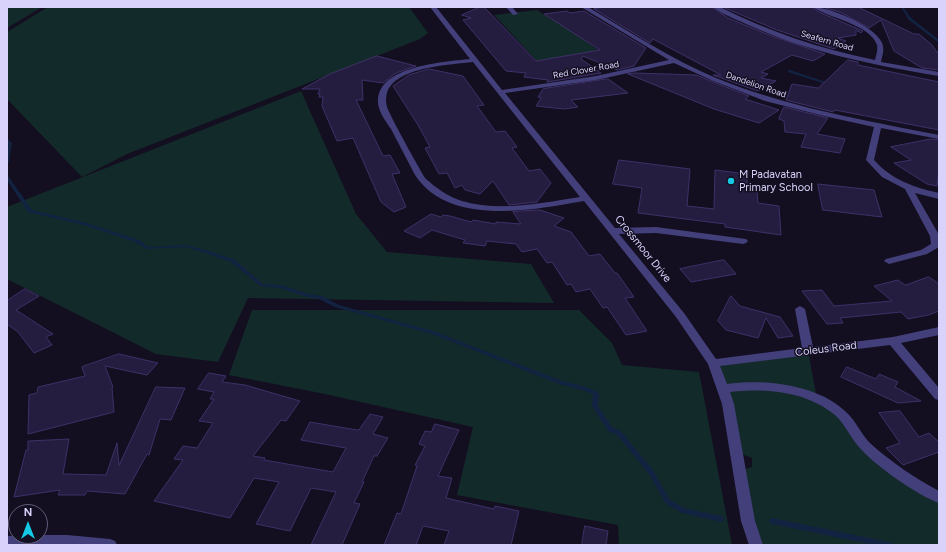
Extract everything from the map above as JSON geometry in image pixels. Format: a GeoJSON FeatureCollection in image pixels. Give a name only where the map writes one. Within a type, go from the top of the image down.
{"type":"FeatureCollection","features":[{"type":"Feature","properties":{"kind":"street","name":"Crossmoor Drive"},"geometry":{"type":"LineString","coordinates":[[433,7],[680,315],[713,363],[728,404],[748,521],[756,545]]}},
{"type":"Feature","properties":{"kind":"street"},"geometry":{"type":"LineString","coordinates":[[509,7],[515,14]]}},
{"type":"Feature","properties":{"kind":"street","name":"Dandelion Road"},"geometry":{"type":"LineString","coordinates":[[584,7],[674,61],[714,80],[774,101],[824,114],[939,137]]}},
{"type":"Feature","properties":{"kind":"street","name":"Seafern Road"},"geometry":{"type":"LineString","coordinates":[[716,7],[784,38],[851,58],[939,74]]}},
{"type":"Feature","properties":{"kind":"street"},"geometry":{"type":"LineString","coordinates":[[816,7],[857,25],[872,34],[880,44],[880,55],[877,63]]}},
{"type":"Feature","properties":{"kind":"street"},"geometry":{"type":"LineString","coordinates":[[474,60],[404,72],[384,89],[381,100],[383,108],[422,179],[435,191],[456,202],[495,209],[515,209],[587,198]]}},
{"type":"Feature","properties":{"kind":"street","name":"Red Clover Road"},"geometry":{"type":"LineString","coordinates":[[500,92],[596,78],[674,61]]}},
{"type":"Feature","properties":{"kind":"street"},"geometry":{"type":"LineString","coordinates":[[878,125],[870,160],[883,175],[909,189],[939,196]]}},
{"type":"Feature","properties":{"kind":"street"},"geometry":{"type":"LineString","coordinates":[[889,261],[924,252],[936,245],[935,236],[909,189]]}},
{"type":"Feature","properties":{"kind":"street"},"geometry":{"type":"LineString","coordinates":[[612,231],[656,230],[743,241]]}},
{"type":"Feature","properties":{"kind":"street"},"geometry":{"type":"LineString","coordinates":[[800,309],[808,351]]}},
{"type":"Feature","properties":{"kind":"street","name":"Coleus Road"},"geometry":{"type":"LineString","coordinates":[[713,363],[894,341],[939,331]]}},
{"type":"Feature","properties":{"kind":"street"},"geometry":{"type":"LineString","coordinates":[[894,341],[939,396]]}},
{"type":"Feature","properties":{"kind":"street"},"geometry":{"type":"LineString","coordinates":[[723,389],[761,386],[800,394],[824,402],[841,414],[865,445],[881,460],[939,497]]}},
{"type":"Feature","properties":{"kind":"street"},"geometry":{"type":"LineString","coordinates":[[7,542],[66,541],[110,545]]}},
{"type":"Feature","properties":{"kind":"green space"},"geometry":{"type":"Polygon","coordinates":[[[8,7],[42,7],[7,28],[8,7]]]}},
{"type":"Feature","properties":{"kind":"green space"},"geometry":{"type":"Polygon","coordinates":[[[48,7],[409,7],[428,33],[420,39],[127,154],[82,177],[7,99],[7,32],[48,7]]]}},
{"type":"Feature","properties":{"kind":"green space"},"geometry":{"type":"Polygon","coordinates":[[[537,10],[552,20],[555,20],[598,50],[537,61],[494,15],[537,10]]]}},
{"type":"Feature","properties":{"kind":"green space"},"geometry":{"type":"Polygon","coordinates":[[[301,91],[356,214],[387,252],[531,264],[554,303],[248,298],[218,362],[156,354],[7,279],[7,207],[301,91]]]}},
{"type":"Feature","properties":{"kind":"green space"},"geometry":{"type":"Polygon","coordinates":[[[252,310],[579,310],[612,343],[622,365],[699,372],[732,545],[619,545],[618,525],[457,495],[473,427],[325,394],[229,375],[252,310]]]}},
{"type":"Feature","properties":{"kind":"green space"},"geometry":{"type":"Polygon","coordinates":[[[808,351],[817,399],[831,406],[865,445],[939,497],[939,545],[756,545],[736,472],[752,467],[752,458],[733,451],[713,363],[808,351]]]}},
{"type":"Feature","properties":{"kind":"building"},"geometry":{"type":"Polygon","coordinates":[[[480,7],[484,7],[536,61],[600,50],[544,14],[567,11],[570,13],[584,11],[646,48],[634,66],[617,70],[583,56],[581,59],[601,73],[547,82],[548,80],[524,77],[526,73],[506,71],[463,20],[471,18],[462,15],[480,7]]]}},
{"type":"Feature","properties":{"kind":"building"},"geometry":{"type":"Polygon","coordinates":[[[605,7],[712,7],[728,18],[769,35],[825,54],[813,61],[792,55],[761,72],[768,74],[761,78],[776,81],[758,91],[713,75],[721,75],[653,39],[650,43],[594,9],[605,7]]]}},
{"type":"Feature","properties":{"kind":"building"},"geometry":{"type":"Polygon","coordinates":[[[723,7],[812,7],[819,12],[863,31],[861,33],[856,30],[856,35],[838,38],[846,41],[834,49],[777,30],[723,7]]]}},
{"type":"Feature","properties":{"kind":"building"},"geometry":{"type":"Polygon","coordinates":[[[823,7],[858,7],[914,34],[919,34],[932,45],[939,55],[939,70],[922,68],[894,51],[881,20],[869,28],[842,13],[823,7]]]}},
{"type":"Feature","properties":{"kind":"building"},"geometry":{"type":"Polygon","coordinates":[[[377,56],[416,66],[396,73],[383,83],[362,80],[363,100],[356,100],[383,156],[390,155],[400,173],[392,174],[406,207],[394,212],[381,202],[353,138],[337,141],[322,106],[323,97],[319,97],[320,94],[318,94],[320,89],[302,89],[330,74],[377,56]]]}},
{"type":"Feature","properties":{"kind":"building"},"geometry":{"type":"Polygon","coordinates":[[[848,60],[858,62],[858,65],[939,82],[939,130],[835,110],[833,112],[786,100],[792,84],[818,88],[848,60]]]}},
{"type":"Feature","properties":{"kind":"building"},"geometry":{"type":"Polygon","coordinates":[[[429,69],[463,76],[484,105],[477,106],[496,132],[505,131],[517,147],[512,148],[529,171],[540,169],[551,183],[537,202],[509,205],[493,181],[480,194],[465,190],[462,185],[455,188],[447,173],[439,174],[425,148],[430,147],[393,86],[409,75],[429,69]]]}},
{"type":"Feature","properties":{"kind":"building"},"geometry":{"type":"Polygon","coordinates":[[[628,74],[696,75],[749,96],[745,99],[779,110],[759,123],[714,109],[628,74]]]}},
{"type":"Feature","properties":{"kind":"building"},"geometry":{"type":"Polygon","coordinates":[[[608,79],[628,93],[571,100],[578,107],[564,109],[536,106],[541,98],[538,97],[543,89],[608,79]]]}},
{"type":"Feature","properties":{"kind":"building"},"geometry":{"type":"Polygon","coordinates":[[[784,107],[828,118],[817,134],[845,139],[840,153],[801,147],[806,134],[785,132],[784,121],[779,119],[784,107]]]}},
{"type":"Feature","properties":{"kind":"building"},"geometry":{"type":"Polygon","coordinates":[[[931,139],[939,140],[939,168],[937,186],[927,184],[894,163],[911,160],[891,147],[931,139]]]}},
{"type":"Feature","properties":{"kind":"building"},"geometry":{"type":"Polygon","coordinates":[[[619,160],[690,169],[687,206],[714,209],[715,170],[747,174],[747,190],[757,191],[758,203],[779,206],[781,235],[725,227],[725,224],[638,213],[642,188],[613,184],[619,160]]]}},
{"type":"Feature","properties":{"kind":"building"},"geometry":{"type":"Polygon","coordinates":[[[818,184],[874,190],[882,217],[823,210],[818,184]]]}},
{"type":"Feature","properties":{"kind":"building"},"geometry":{"type":"Polygon","coordinates":[[[540,210],[564,218],[554,226],[571,232],[589,256],[600,254],[615,273],[617,273],[634,297],[625,298],[647,331],[626,335],[607,307],[603,308],[590,289],[576,292],[571,284],[567,285],[552,262],[547,263],[537,249],[522,252],[516,244],[487,241],[485,246],[463,243],[465,240],[432,230],[420,238],[404,231],[431,214],[441,217],[443,215],[450,216],[471,222],[473,220],[496,224],[496,222],[521,224],[513,212],[540,210]]]}},
{"type":"Feature","properties":{"kind":"building"},"geometry":{"type":"Polygon","coordinates":[[[724,260],[736,274],[691,282],[680,269],[724,260]]]}},
{"type":"Feature","properties":{"kind":"building"},"geometry":{"type":"Polygon","coordinates":[[[929,277],[939,284],[939,311],[908,319],[901,312],[840,318],[843,323],[827,324],[802,291],[822,290],[834,306],[892,301],[874,286],[898,280],[905,285],[929,277]]]}},
{"type":"Feature","properties":{"kind":"building"},"geometry":{"type":"Polygon","coordinates":[[[25,289],[39,296],[16,310],[53,334],[46,337],[52,345],[34,353],[18,332],[7,324],[7,301],[25,289]]]}},
{"type":"Feature","properties":{"kind":"building"},"geometry":{"type":"Polygon","coordinates":[[[731,296],[740,306],[780,317],[793,336],[778,338],[766,318],[758,338],[726,330],[718,321],[731,296]]]}},
{"type":"Feature","properties":{"kind":"building"},"geometry":{"type":"Polygon","coordinates":[[[119,354],[158,363],[147,375],[105,366],[113,387],[114,412],[28,434],[29,395],[37,393],[38,387],[85,376],[82,367],[119,354]]]}},
{"type":"Feature","properties":{"kind":"building"},"geometry":{"type":"Polygon","coordinates":[[[847,367],[876,379],[879,374],[898,382],[895,387],[921,401],[898,403],[841,377],[847,367]]]}},
{"type":"Feature","properties":{"kind":"building"},"geometry":{"type":"Polygon","coordinates":[[[209,373],[226,376],[222,382],[245,385],[300,401],[286,421],[281,420],[253,456],[265,458],[264,460],[333,472],[346,448],[301,440],[310,422],[359,430],[370,414],[383,417],[373,434],[388,438],[377,456],[374,456],[362,482],[364,482],[354,503],[360,504],[342,545],[311,545],[336,492],[311,488],[290,531],[256,524],[279,482],[254,478],[230,518],[154,501],[183,460],[174,459],[183,446],[197,448],[213,423],[199,421],[214,399],[210,399],[214,392],[198,389],[209,373]]]}},
{"type":"Feature","properties":{"kind":"building"},"geometry":{"type":"Polygon","coordinates":[[[156,387],[185,388],[171,420],[160,419],[149,455],[147,454],[125,494],[87,491],[85,495],[58,495],[60,490],[14,497],[26,450],[28,450],[28,441],[69,439],[63,474],[106,475],[117,443],[119,465],[156,387]]]}},
{"type":"Feature","properties":{"kind":"building"},"geometry":{"type":"Polygon","coordinates":[[[900,411],[919,437],[929,433],[939,442],[939,452],[903,465],[886,448],[900,443],[879,413],[900,411]]]}},
{"type":"Feature","properties":{"kind":"building"},"geometry":{"type":"Polygon","coordinates":[[[435,424],[459,430],[438,476],[452,478],[446,498],[494,509],[495,506],[519,511],[511,545],[444,545],[449,531],[423,526],[416,545],[384,545],[397,513],[401,514],[417,466],[415,465],[425,446],[419,444],[425,431],[431,432],[435,424]]]}},
{"type":"Feature","properties":{"kind":"building"},"geometry":{"type":"Polygon","coordinates":[[[585,526],[608,531],[606,545],[582,545],[585,526]]]}},
{"type":"Feature","properties":{"kind":"waterway"},"geometry":{"type":"LineString","coordinates":[[902,7],[910,19],[939,42]]}},
{"type":"Feature","properties":{"kind":"waterway"},"geometry":{"type":"LineString","coordinates":[[789,71],[830,84]]}},
{"type":"Feature","properties":{"kind":"waterway"},"geometry":{"type":"LineString","coordinates":[[7,140],[10,143],[7,162]]}},
{"type":"Feature","properties":{"kind":"waterway"},"geometry":{"type":"LineString","coordinates":[[7,177],[30,211],[85,224],[137,241],[147,248],[186,246],[207,252],[233,261],[262,285],[281,287],[309,296],[320,297],[337,306],[434,333],[561,383],[583,388],[596,393],[595,406],[610,429],[619,433],[651,472],[668,502],[682,510],[721,519]]}},
{"type":"Feature","properties":{"kind":"waterway"},"geometry":{"type":"LineString","coordinates":[[772,521],[889,545]]}},
{"type":"Feature","properties":{"kind":"place","name":"M Padavatan Primary School"},"geometry":{"type":"Point","coordinates":[731,181]}}]}
